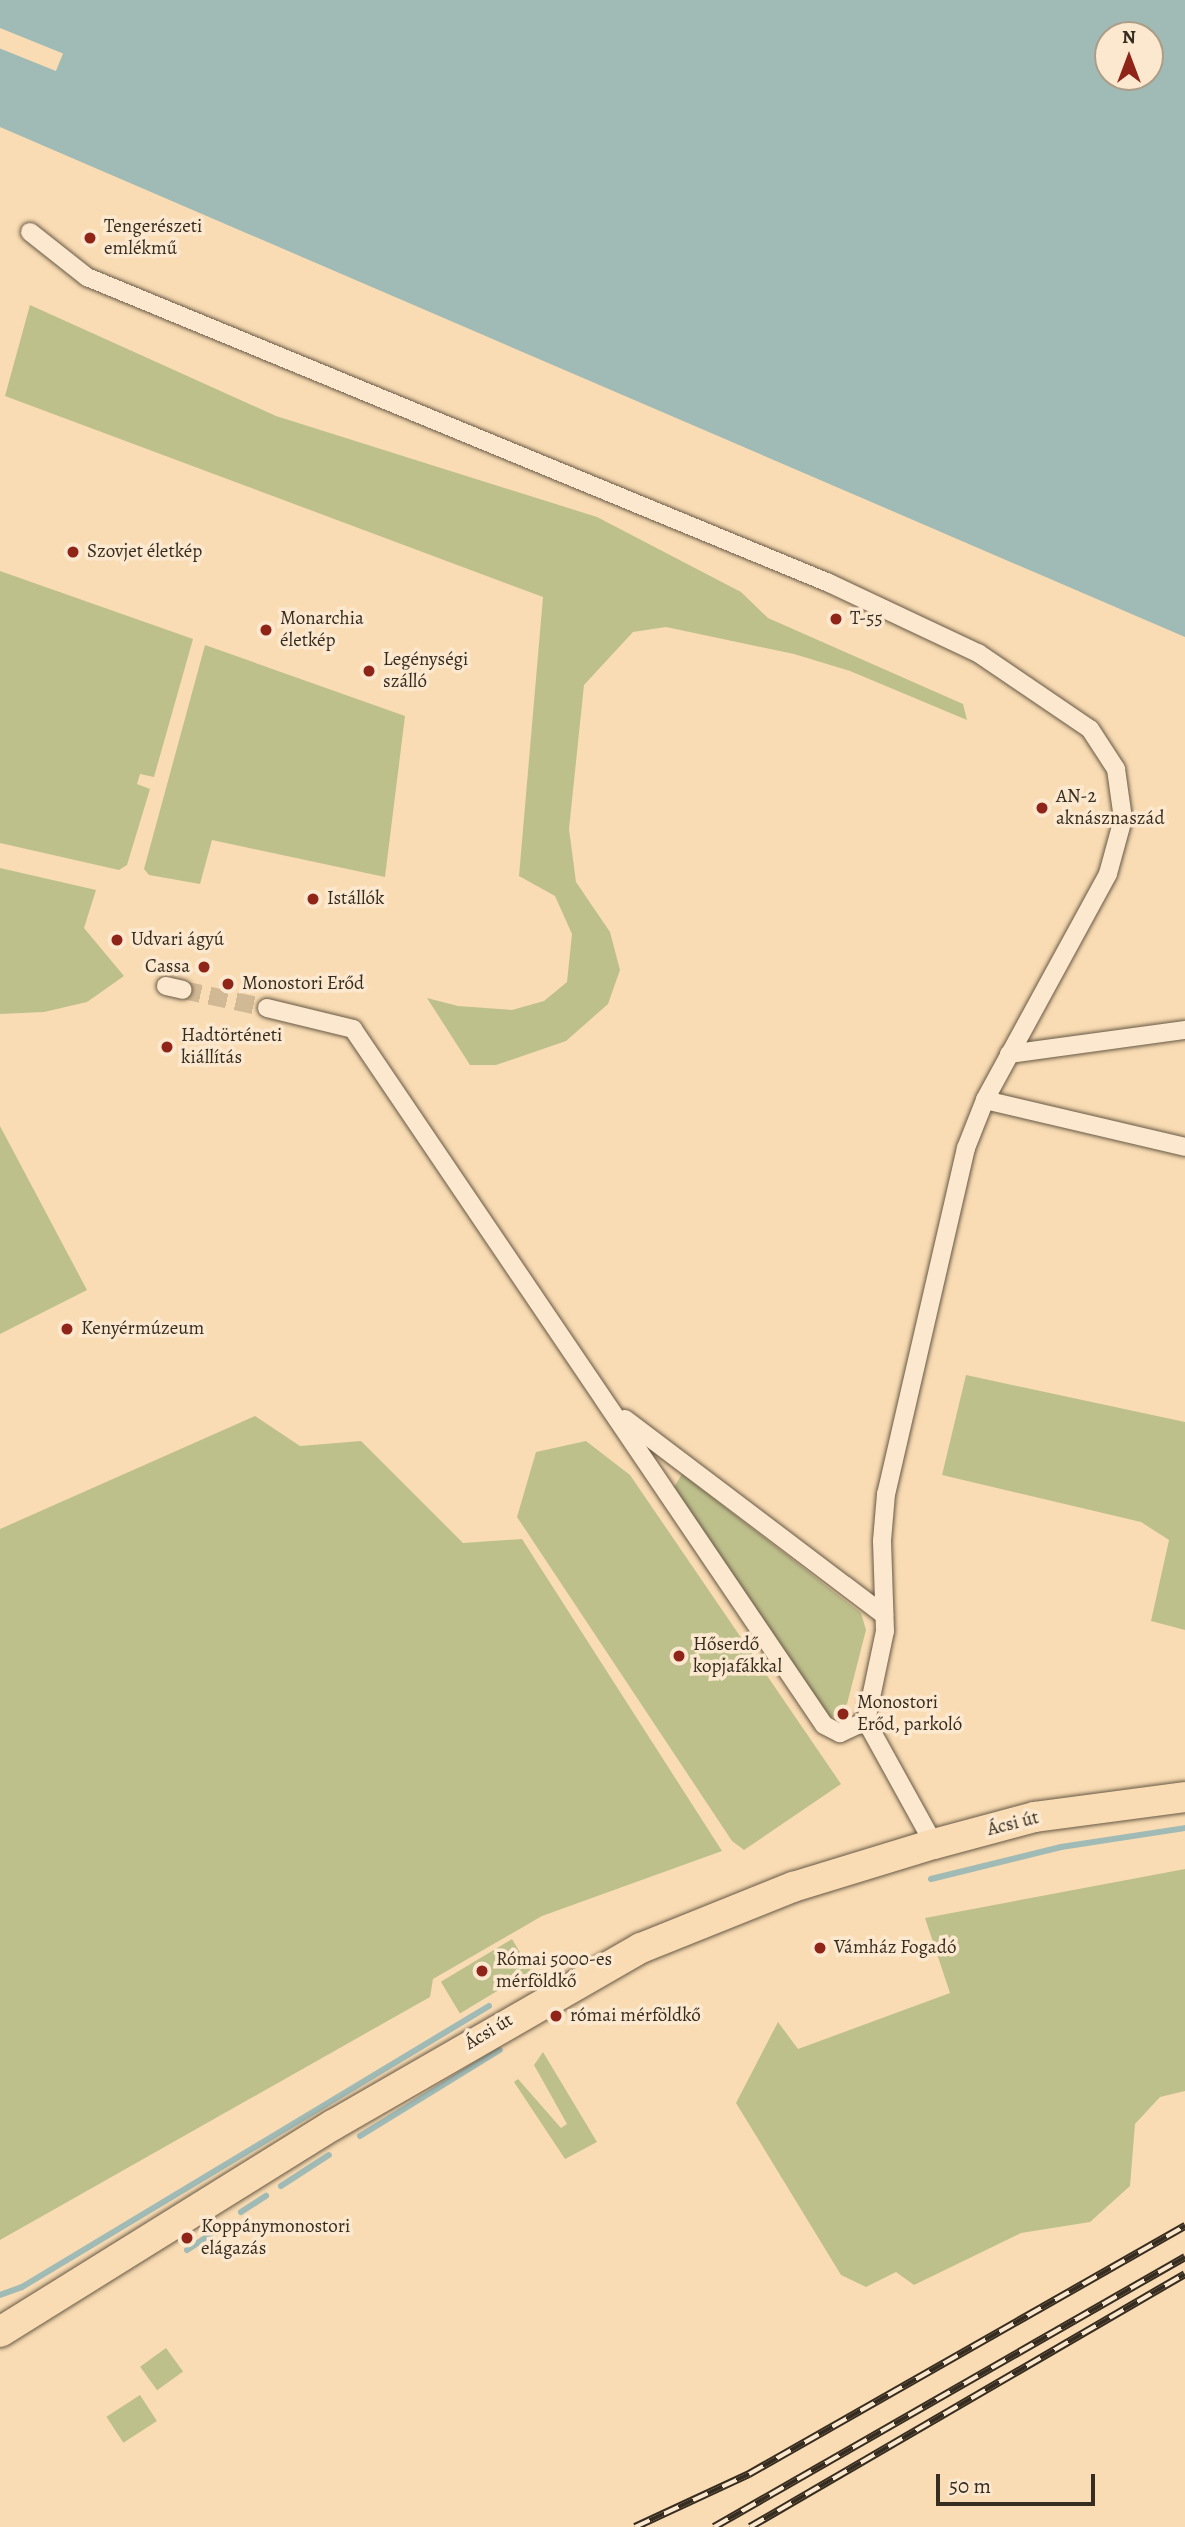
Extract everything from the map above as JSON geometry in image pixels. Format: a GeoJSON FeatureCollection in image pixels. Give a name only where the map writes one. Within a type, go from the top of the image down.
{"type":"FeatureCollection","features":[{"type":"Feature","properties":{"kind":"main road","name":"Ácsi út"},"geometry":{"type":"LineString","coordinates":[[0,2332],[333,2125],[640,1948],[793,1887],[934,1844],[1035,1817],[1185,1797]]}},
{"type":"Feature","properties":{"kind":"street"},"geometry":{"type":"LineString","coordinates":[[30,232],[87,277],[829,583],[978,653],[1090,729],[1116,769],[1123,819],[1108,874],[985,1100],[966,1148],[886,1494],[885,1631],[866,1721],[934,1844]]}},
{"type":"Feature","properties":{"kind":"street"},"geometry":{"type":"LineString","coordinates":[[267,1008],[353,1029],[824,1725],[840,1733],[866,1721]]}},
{"type":"Feature","properties":{"kind":"street"},"geometry":{"type":"LineString","coordinates":[[1009,1054],[1185,1030]]}},
{"type":"Feature","properties":{"kind":"street"},"geometry":{"type":"LineString","coordinates":[[985,1100],[1185,1147]]}},
{"type":"Feature","properties":{"kind":"street"},"geometry":{"type":"LineString","coordinates":[[614,1411],[884,1615]]}},
{"type":"Feature","properties":{"kind":"street"},"geometry":{"type":"LineString","coordinates":[[667,1495],[672,1476],[688,1468]]}},
{"type":"Feature","properties":{"kind":"green space"},"geometry":{"type":"Polygon","coordinates":[[[30,305],[276,416],[597,517],[741,592],[768,618],[963,704],[967,720],[850,671],[794,654],[666,627],[633,632],[584,685],[569,829],[576,882],[610,932],[620,970],[608,1004],[566,1041],[496,1065],[470,1065],[427,998],[458,1006],[512,1010],[544,1001],[567,982],[572,934],[555,896],[519,876],[543,597],[5,396],[30,305]]]}},
{"type":"Feature","properties":{"kind":"green space"},"geometry":{"type":"Polygon","coordinates":[[[0,571],[193,639],[154,777],[140,774],[137,784],[150,789],[127,865],[119,870],[0,843],[0,571]]]}},
{"type":"Feature","properties":{"kind":"green space"},"geometry":{"type":"Polygon","coordinates":[[[205,645],[405,716],[385,877],[212,840],[200,884],[149,875],[144,869],[205,645]]]}},
{"type":"Feature","properties":{"kind":"green space"},"geometry":{"type":"Polygon","coordinates":[[[0,868],[96,890],[84,928],[124,976],[87,1002],[44,1012],[0,1014],[0,868]]]}},
{"type":"Feature","properties":{"kind":"green space"},"geometry":{"type":"Polygon","coordinates":[[[0,1126],[87,1290],[0,1334],[0,1126]]]}},
{"type":"Feature","properties":{"kind":"green space"},"geometry":{"type":"Polygon","coordinates":[[[966,1375],[1185,1422],[1185,1630],[1151,1621],[1169,1540],[1141,1522],[942,1475],[966,1375]]]}},
{"type":"Feature","properties":{"kind":"green space"},"geometry":{"type":"Polygon","coordinates":[[[255,1416],[300,1446],[361,1441],[463,1543],[522,1539],[722,1851],[542,1916],[433,1979],[430,1997],[0,2240],[0,1529],[255,1416]]]}},
{"type":"Feature","properties":{"kind":"green space"},"geometry":{"type":"Polygon","coordinates":[[[586,1441],[630,1475],[841,1784],[744,1850],[732,1841],[517,1517],[536,1452],[586,1441]]]}},
{"type":"Feature","properties":{"kind":"green space"},"geometry":{"type":"Polygon","coordinates":[[[682,1474],[861,1613],[866,1630],[847,1704],[832,1717],[824,1714],[673,1489],[682,1474]]]}},
{"type":"Feature","properties":{"kind":"green space"},"geometry":{"type":"Polygon","coordinates":[[[1185,1869],[1185,2091],[1160,2097],[1135,2124],[1130,2186],[1090,2222],[1021,2233],[914,2285],[896,2272],[866,2287],[841,2275],[736,2103],[778,2022],[798,2049],[950,1993],[925,1918],[1185,1869]]]}},
{"type":"Feature","properties":{"kind":"green space"},"geometry":{"type":"Polygon","coordinates":[[[512,1939],[531,1971],[460,2013],[441,1982],[512,1939]]]}},
{"type":"Feature","properties":{"kind":"green space"},"geometry":{"type":"Polygon","coordinates":[[[543,2052],[597,2142],[565,2159],[514,2082],[518,2079],[561,2128],[567,2124],[534,2065],[543,2052]]]}},
{"type":"Feature","properties":{"kind":"green space"},"geometry":{"type":"Polygon","coordinates":[[[166,2348],[183,2371],[157,2390],[140,2367],[166,2348]]]}},
{"type":"Feature","properties":{"kind":"green space"},"geometry":{"type":"Polygon","coordinates":[[[140,2395],[157,2421],[123,2443],[106,2417],[140,2395]]]}},
{"type":"Feature","properties":{"kind":"water"},"geometry":{"type":"Polygon","coordinates":[[[0,0],[1185,0],[1185,637],[0,127],[0,0]]]}},
{"type":"Feature","properties":{"kind":"pier"},"geometry":{"type":"Polygon","coordinates":[[[0,28],[63,53],[56,71],[0,48],[0,28]]]}},
{"type":"Feature","properties":{"kind":"waterway"},"geometry":{"type":"LineString","coordinates":[[931,1879],[1061,1847],[1185,1828]]}},
{"type":"Feature","properties":{"kind":"waterway"},"geometry":{"type":"LineString","coordinates":[[0,2295],[22,2287],[489,2006]]}},
{"type":"Feature","properties":{"kind":"waterway"},"geometry":{"type":"LineString","coordinates":[[360,2136],[500,2050]]}},
{"type":"Feature","properties":{"kind":"waterway"},"geometry":{"type":"LineString","coordinates":[[281,2186],[329,2155]]}},
{"type":"Feature","properties":{"kind":"waterway"},"geometry":{"type":"LineString","coordinates":[[241,2212],[266,2196]]}},
{"type":"Feature","properties":{"kind":"waterway"},"geometry":{"type":"LineString","coordinates":[[187,2250],[225,2225]]}},
{"type":"Feature","properties":{"kind":"tunnel"},"geometry":{"type":"LineString","coordinates":[[183,990],[267,1008]]}},
{"type":"Feature","properties":{"kind":"railway"},"geometry":{"type":"LineString","coordinates":[[635,2527],[749,2474],[1185,2226]]}},
{"type":"Feature","properties":{"kind":"railway"},"geometry":{"type":"LineString","coordinates":[[714,2527],[1185,2257]]}},
{"type":"Feature","properties":{"kind":"railway"},"geometry":{"type":"LineString","coordinates":[[750,2527],[1185,2274]]}},
{"type":"Feature","properties":{"kind":"place","name":"Tengerészeti emlékmű"},"geometry":{"type":"Point","coordinates":[90,238]}},
{"type":"Feature","properties":{"kind":"place","name":"Szovjet életkép"},"geometry":{"type":"Point","coordinates":[73,552]}},
{"type":"Feature","properties":{"kind":"place","name":"T-55"},"geometry":{"type":"Point","coordinates":[836,619]}},
{"type":"Feature","properties":{"kind":"place","name":"Monarchia életkép"},"geometry":{"type":"Point","coordinates":[266,630]}},
{"type":"Feature","properties":{"kind":"place","name":"Legénységi szálló"},"geometry":{"type":"Point","coordinates":[369,671]}},
{"type":"Feature","properties":{"kind":"place","name":"AN-2 aknásznaszád"},"geometry":{"type":"Point","coordinates":[1042,808]}},
{"type":"Feature","properties":{"kind":"place","name":"Istállók"},"geometry":{"type":"Point","coordinates":[313,899]}},
{"type":"Feature","properties":{"kind":"place","name":"Udvari ágyú"},"geometry":{"type":"Point","coordinates":[117,940]}},
{"type":"Feature","properties":{"kind":"place","name":"Cassa"},"geometry":{"type":"Point","coordinates":[204,967]}},
{"type":"Feature","properties":{"kind":"place","name":"Monostori Erőd"},"geometry":{"type":"Point","coordinates":[228,984]}},
{"type":"Feature","properties":{"kind":"place","name":"Hadtörténeti kiállítás"},"geometry":{"type":"Point","coordinates":[167,1047]}},
{"type":"Feature","properties":{"kind":"place","name":"Kenyérmúzeum"},"geometry":{"type":"Point","coordinates":[67,1329]}},
{"type":"Feature","properties":{"kind":"place","name":"Hőserdő kopjafákkal"},"geometry":{"type":"Point","coordinates":[679,1656]}},
{"type":"Feature","properties":{"kind":"place","name":"Monostori Erőd, parkoló"},"geometry":{"type":"Point","coordinates":[843,1714]}},
{"type":"Feature","properties":{"kind":"place","name":"Vámház Fogadó"},"geometry":{"type":"Point","coordinates":[820,1948]}},
{"type":"Feature","properties":{"kind":"place","name":"Római 5000-es mérföldkő"},"geometry":{"type":"Point","coordinates":[482,1971]}},
{"type":"Feature","properties":{"kind":"place","name":"római mérföldkő"},"geometry":{"type":"Point","coordinates":[556,2016]}},
{"type":"Feature","properties":{"kind":"place","name":"Koppánymonostori elágazás"},"geometry":{"type":"Point","coordinates":[187,2238]}}]}
